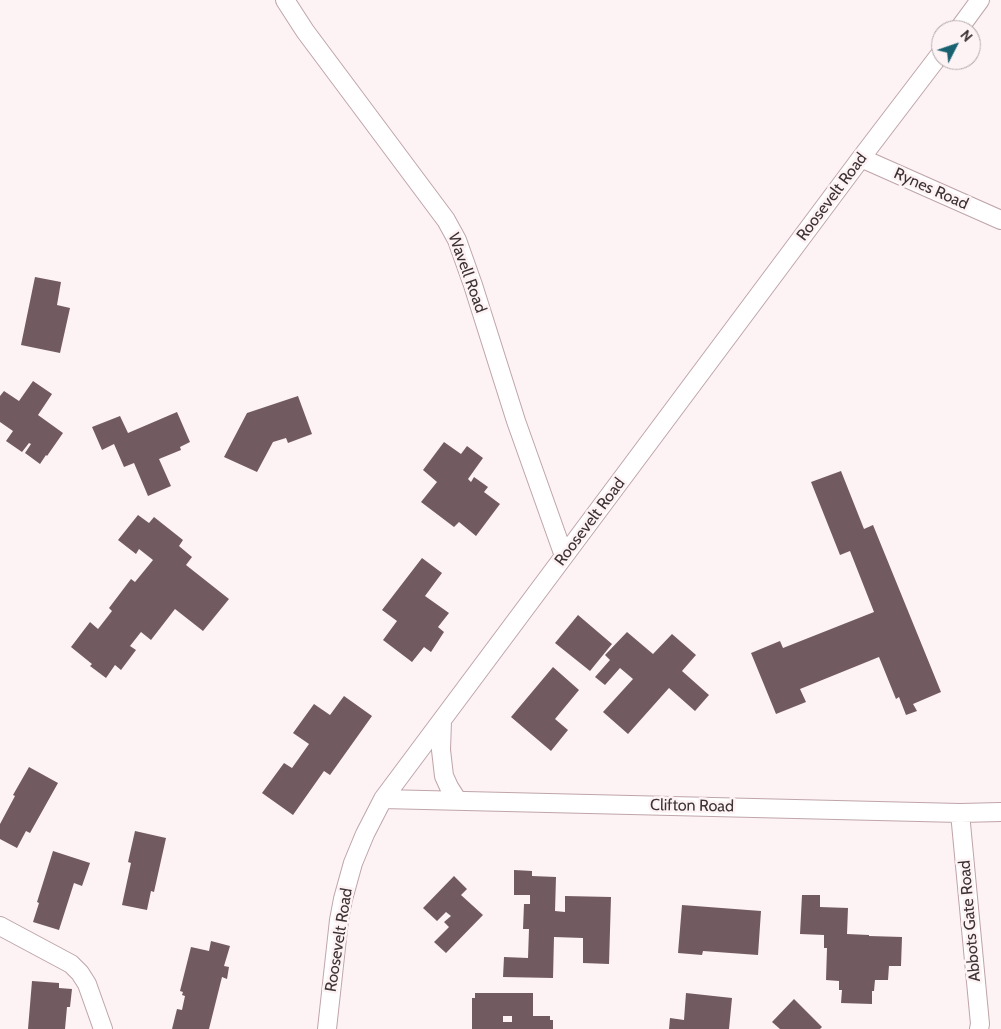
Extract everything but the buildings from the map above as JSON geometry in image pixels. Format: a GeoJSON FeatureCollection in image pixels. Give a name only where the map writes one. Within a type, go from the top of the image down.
{"type":"FeatureCollection","features":[{"type":"Feature","properties":{"kind":"street","name":"Wavell Road"},"geometry":{"type":"LineString","coordinates":[[285,0],[305,31],[446,220],[457,240],[516,421],[564,556]]}},
{"type":"Feature","properties":{"kind":"street"},"geometry":{"type":"LineString","coordinates":[[965,20],[980,0]]}},
{"type":"Feature","properties":{"kind":"street","name":"Roosevelt Road"},"geometry":{"type":"LineString","coordinates":[[327,1029],[343,899],[353,863],[383,799],[931,66]]}},
{"type":"Feature","properties":{"kind":"street","name":"Rynes Road"},"geometry":{"type":"LineString","coordinates":[[861,158],[1001,220]]}},
{"type":"Feature","properties":{"kind":"street"},"geometry":{"type":"LineString","coordinates":[[442,721],[440,750],[444,776],[458,800]]}},
{"type":"Feature","properties":{"kind":"street","name":"Clifton Road"},"geometry":{"type":"LineString","coordinates":[[383,799],[960,813],[1001,812]]}},
{"type":"Feature","properties":{"kind":"street","name":"Abbots Gate Road"},"geometry":{"type":"LineString","coordinates":[[960,813],[979,1029]]}},
{"type":"Feature","properties":{"kind":"street"},"geometry":{"type":"LineString","coordinates":[[0,926],[71,964],[80,972],[87,984],[103,1029]]}}]}
